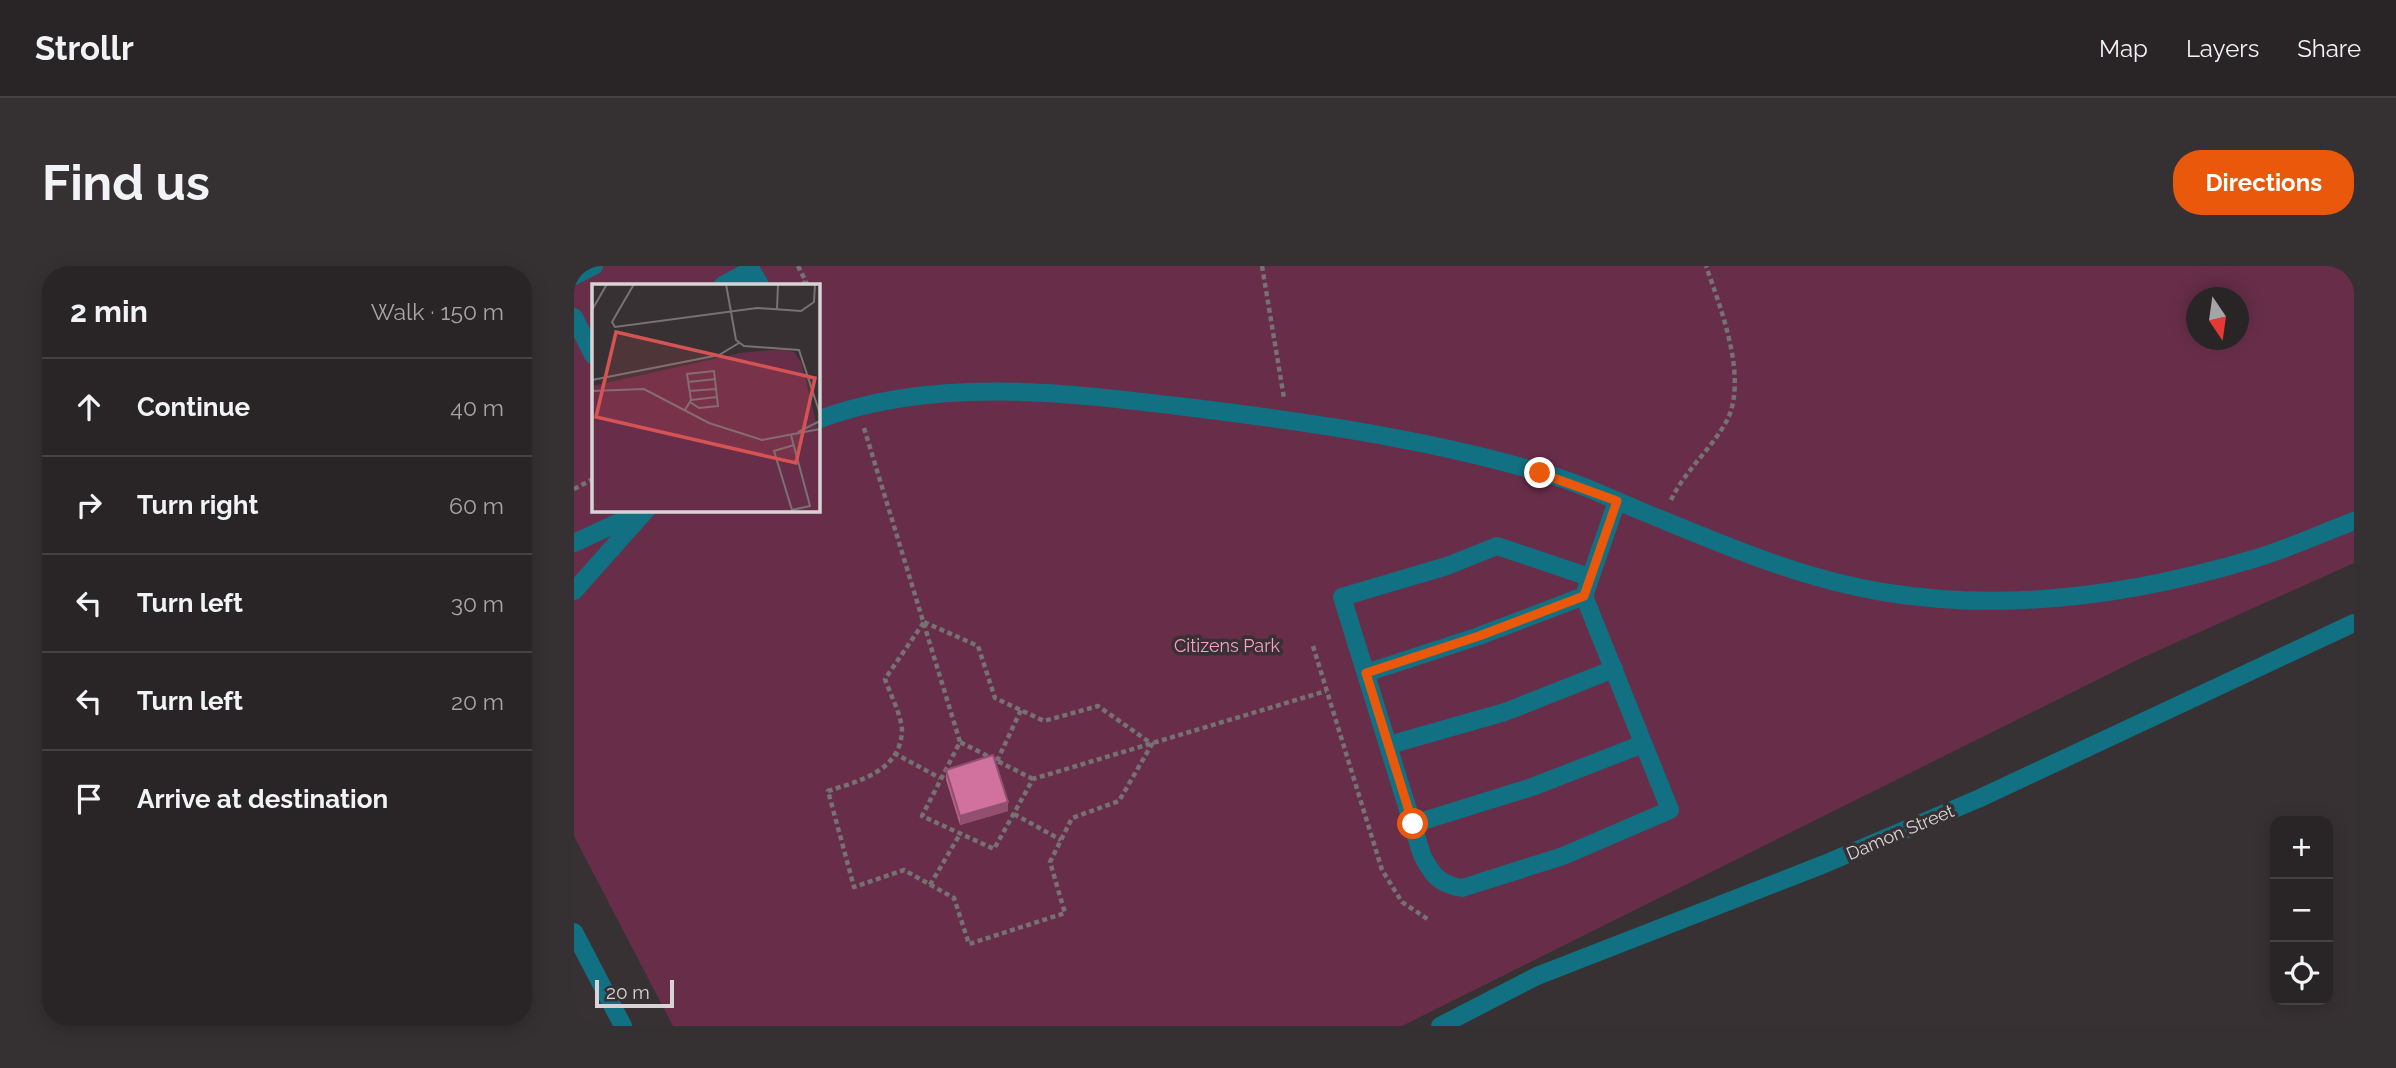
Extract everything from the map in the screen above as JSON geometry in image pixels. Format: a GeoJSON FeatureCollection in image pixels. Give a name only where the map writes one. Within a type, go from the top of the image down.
{"type":"FeatureCollection","features":[{"type":"Feature","properties":{"kind":"street"},"geometry":{"type":"LineString","coordinates":[[574,276],[594,266]]}},
{"type":"Feature","properties":{"kind":"street"},"geometry":{"type":"LineString","coordinates":[[726,284],[754,274]]}},
{"type":"Feature","properties":{"kind":"street"},"geometry":{"type":"LineString","coordinates":[[574,317],[592,353]]}},
{"type":"Feature","properties":{"kind":"street"},"geometry":{"type":"LineString","coordinates":[[819,419],[902,396],[1001,392],[1104,397],[1389,435],[1562,479],[1765,562],[1827,580],[1891,594],[2001,601],[2078,597],[2251,560],[2354,521]]}},
{"type":"Feature","properties":{"kind":"street"},"geometry":{"type":"LineString","coordinates":[[1588,577],[1497,547],[1447,566],[1342,597],[1413,824],[1433,876],[1446,885],[1462,888],[1563,856],[1670,810],[1584,596],[1588,577],[1617,501]]}},
{"type":"Feature","properties":{"kind":"street"},"geometry":{"type":"LineString","coordinates":[[574,543],[645,511]]}},
{"type":"Feature","properties":{"kind":"street"},"geometry":{"type":"LineString","coordinates":[[574,591],[646,511]]}},
{"type":"Feature","properties":{"kind":"street"},"geometry":{"type":"LineString","coordinates":[[1366,673],[1479,636],[1584,596]]}},
{"type":"Feature","properties":{"kind":"street","name":"Damon Street"},"geometry":{"type":"LineString","coordinates":[[1440,1026],[1537,976],[1822,865],[1978,799],[2140,726],[2354,623]]}},
{"type":"Feature","properties":{"kind":"street"},"geometry":{"type":"LineString","coordinates":[[1389,746],[1505,712],[1614,669]]}},
{"type":"Feature","properties":{"kind":"street"},"geometry":{"type":"LineString","coordinates":[[1413,824],[1532,787],[1643,744]]}},
{"type":"Feature","properties":{"kind":"street"},"geometry":{"type":"LineString","coordinates":[[574,932],[623,1026]]}},
{"type":"Feature","properties":{"kind":"path"},"geometry":{"type":"LineString","coordinates":[[798,266],[806,282],[802,284]]}},
{"type":"Feature","properties":{"kind":"path"},"geometry":{"type":"LineString","coordinates":[[1262,266],[1277,342],[1286,420]]}},
{"type":"Feature","properties":{"kind":"path"},"geometry":{"type":"LineString","coordinates":[[1662,520],[1677,487],[1725,425],[1732,407],[1734,360],[1706,266]]}},
{"type":"Feature","properties":{"kind":"path"},"geometry":{"type":"LineString","coordinates":[[858,407],[960,743],[922,816],[994,849],[1034,779]]}},
{"type":"Feature","properties":{"kind":"path"},"geometry":{"type":"LineString","coordinates":[[574,489],[592,479]]}},
{"type":"Feature","properties":{"kind":"path"},"geometry":{"type":"LineString","coordinates":[[924,622],[978,646],[995,698],[1044,721],[1098,706],[1152,744]]}},
{"type":"Feature","properties":{"kind":"path"},"geometry":{"type":"LineString","coordinates":[[924,622],[885,679],[902,730],[894,754],[876,776],[828,791],[854,887],[904,870],[954,898],[969,944],[1065,913],[1050,862],[1072,818],[1119,802],[1152,744]]}},
{"type":"Feature","properties":{"kind":"path"},"geometry":{"type":"LineString","coordinates":[[1313,646],[1382,870],[1402,901],[1429,920]]}},
{"type":"Feature","properties":{"kind":"path"},"geometry":{"type":"LineString","coordinates":[[960,743],[1034,779],[1326,691]]}},
{"type":"Feature","properties":{"kind":"path"},"geometry":{"type":"LineString","coordinates":[[997,761],[1021,710]]}},
{"type":"Feature","properties":{"kind":"path"},"geometry":{"type":"LineString","coordinates":[[894,754],[940,778]]}},
{"type":"Feature","properties":{"kind":"path"},"geometry":{"type":"LineString","coordinates":[[1014,814],[1061,841]]}},
{"type":"Feature","properties":{"kind":"path"},"geometry":{"type":"LineString","coordinates":[[930,885],[960,834]]}},
{"type":"Feature","properties":{"kind":"green space","name":"Citizens Park"},"geometry":{"type":"Polygon","coordinates":[[[574,266],[2354,266],[2354,563],[2137,660],[1402,1026],[673,1026],[574,836],[574,266]]]}},
{"type":"Feature","properties":{"kind":"building"},"geometry":{"type":"Polygon","coordinates":[[[993,755],[1008,802],[960,816],[946,770],[993,755]]]}},
{"type":"Feature","properties":{"kind":"route"},"geometry":{"type":"LineString","coordinates":[[1413,824],[1366,673],[1479,636],[1584,596],[1588,577],[1617,501],[1540,473]]}}]}
